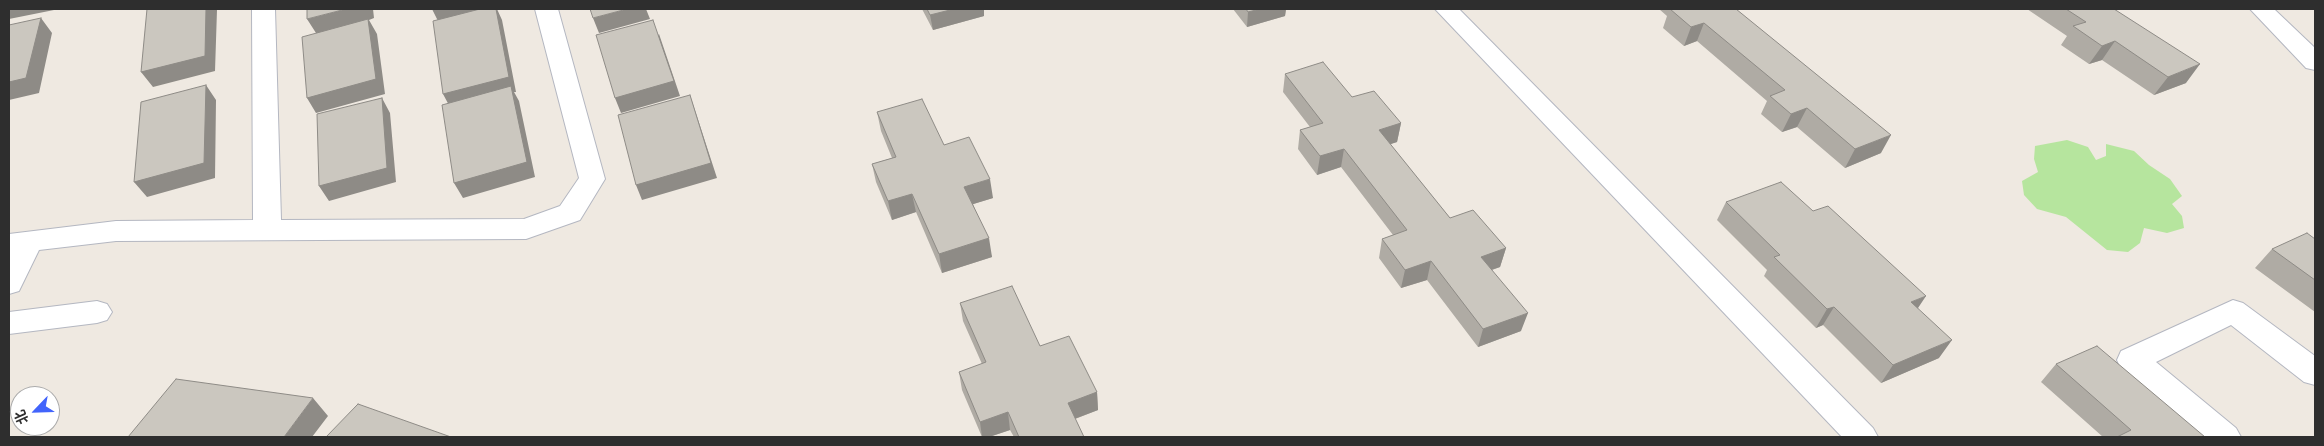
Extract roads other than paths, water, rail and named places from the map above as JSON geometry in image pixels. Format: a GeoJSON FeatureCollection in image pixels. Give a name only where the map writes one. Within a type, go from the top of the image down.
{"type":"FeatureCollection","features":[{"type":"Feature","properties":{"kind":"street"},"geometry":{"type":"LineString","coordinates":[[263,9],[267,230]]}},
{"type":"Feature","properties":{"kind":"street"},"geometry":{"type":"LineString","coordinates":[[9,283],[19,242],[116,231],[526,228],[570,213],[592,178],[546,9]]}},
{"type":"Feature","properties":{"kind":"street"},"geometry":{"type":"LineString","coordinates":[[1446,9],[1862,437]]}},
{"type":"Feature","properties":{"kind":"street"},"geometry":{"type":"LineString","coordinates":[[2261,9],[2315,62]]}},
{"type":"Feature","properties":{"kind":"street"},"geometry":{"type":"LineString","coordinates":[[2225,437],[2132,360],[2233,311],[2315,373]]}},
{"type":"Feature","properties":{"kind":"street"},"geometry":{"type":"LineString","coordinates":[[9,323],[97,312]]}}]}
